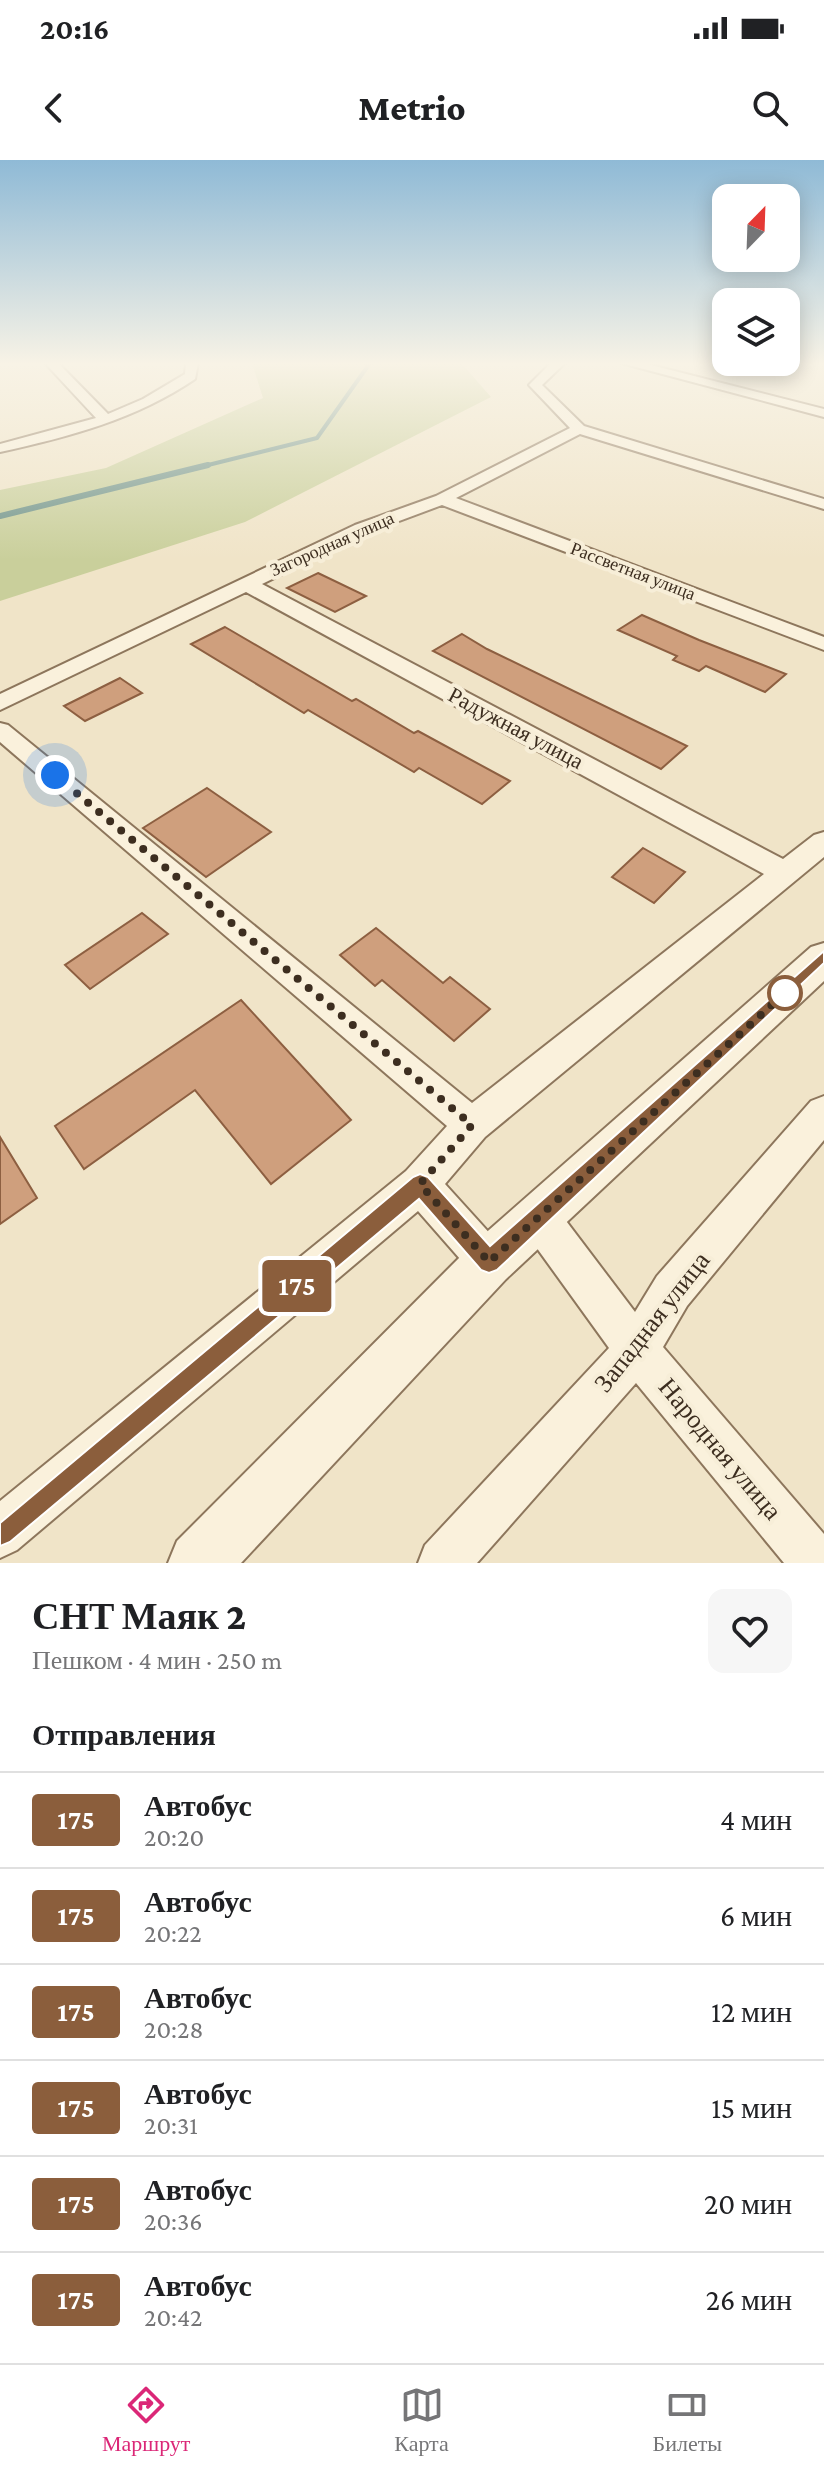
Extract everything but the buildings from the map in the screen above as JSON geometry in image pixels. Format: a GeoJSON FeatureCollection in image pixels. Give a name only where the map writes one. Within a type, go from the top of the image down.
{"type":"FeatureCollection","features":[{"type":"Feature","properties":{"kind":"street"},"geometry":{"type":"LineString","coordinates":[[0,448],[62,435],[78,428]]}},
{"type":"Feature","properties":{"kind":"street"},"geometry":{"type":"LineString","coordinates":[[579,429],[824,504]]}},
{"type":"Feature","properties":{"kind":"street","name":"Загородная улица"},"geometry":{"type":"LineString","coordinates":[[0,703],[361,529],[442,499],[579,429]]}},
{"type":"Feature","properties":{"kind":"street","name":"Рассветная улица"},"geometry":{"type":"LineString","coordinates":[[442,499],[824,644]]}},
{"type":"Feature","properties":{"kind":"street","name":"Радужная улица"},"geometry":{"type":"LineString","coordinates":[[245,583],[787,874]]}},
{"type":"Feature","properties":{"kind":"street"},"geometry":{"type":"LineString","coordinates":[[2,735],[472,1125]]}},
{"type":"Feature","properties":{"kind":"street"},"geometry":{"type":"LineString","coordinates":[[0,1533],[420,1184],[472,1125],[824,842]]}},
{"type":"Feature","properties":{"kind":"street"},"geometry":{"type":"LineString","coordinates":[[199,1563],[489,1262],[540,1219],[824,958]]}},
{"type":"Feature","properties":{"kind":"street","name":"Западная улица"},"geometry":{"type":"LineString","coordinates":[[443,1563],[637,1350],[672,1291],[824,1113]]}},
{"type":"Feature","properties":{"kind":"street"},"geometry":{"type":"LineString","coordinates":[[420,1184],[489,1262]]}},
{"type":"Feature","properties":{"kind":"street","name":"Народная улица"},"geometry":{"type":"LineString","coordinates":[[540,1219],[637,1350],[816,1563]]}},
{"type":"Feature","properties":{"kind":"green space"},"geometry":{"type":"Polygon","coordinates":[[[195,428],[429,428],[245,522],[0,601],[0,490],[106,468],[195,428]]]}},
{"type":"Feature","properties":{"kind":"waterway"},"geometry":{"type":"LineString","coordinates":[[200,467],[317,438],[324,428]]}},
{"type":"Feature","properties":{"kind":"waterway"},"geometry":{"type":"LineString","coordinates":[[0,516],[208,465]]}},
{"type":"Feature","properties":{"kind":"bus line","name":"175"},"geometry":{"type":"LineString","coordinates":[[0,1533],[420,1184],[489,1262],[540,1219],[824,958]]}},
{"type":"Feature","properties":{"kind":"route"},"geometry":{"type":"LineString","coordinates":[[55,775],[472,1125],[420,1184],[489,1262],[540,1219],[785,993]]}}]}
